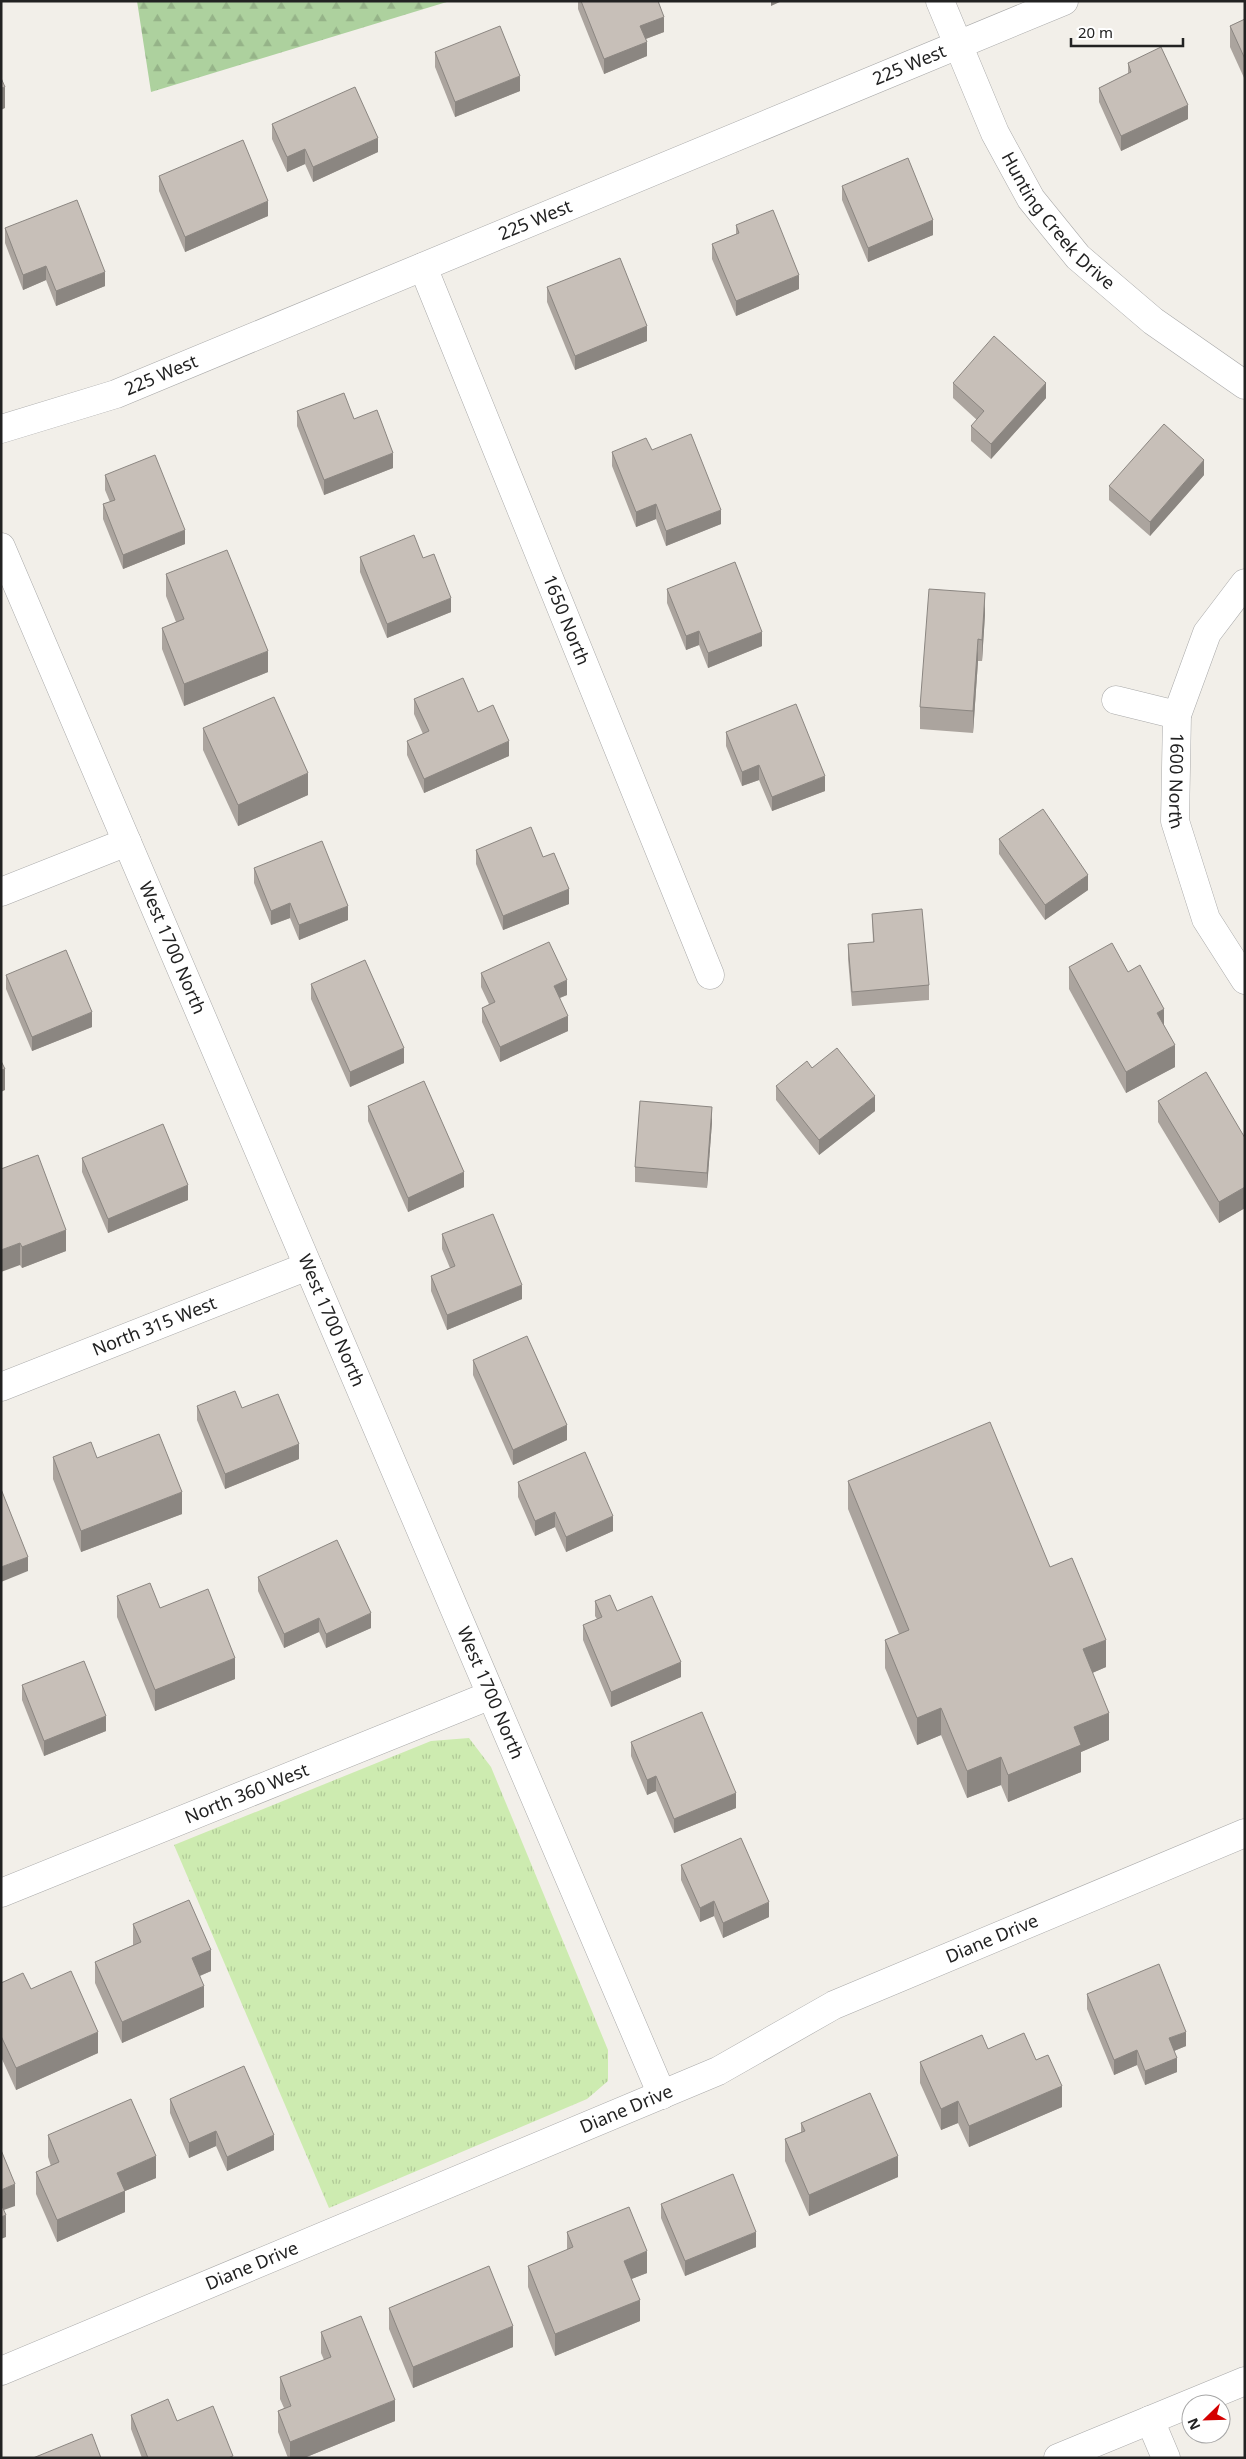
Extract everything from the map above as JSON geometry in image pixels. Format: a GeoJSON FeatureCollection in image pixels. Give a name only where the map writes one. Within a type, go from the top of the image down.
{"type":"FeatureCollection","features":[{"type":"Feature","properties":{"kind":"street","name":"Hunting Creek Drive"},"geometry":{"type":"LineString","coordinates":[[940,1],[995,133],[1031,199],[1078,257],[1152,321],[1245,385]]}},
{"type":"Feature","properties":{"kind":"street","name":"225 West"},"geometry":{"type":"LineString","coordinates":[[1,429],[116,394],[1064,1]]}},
{"type":"Feature","properties":{"kind":"street","name":"1650 North"},"geometry":{"type":"LineString","coordinates":[[423,267],[710,975]]}},
{"type":"Feature","properties":{"kind":"street","name":"West 1700 North"},"geometry":{"type":"LineString","coordinates":[[1,547],[662,2094]]}},
{"type":"Feature","properties":{"kind":"street","name":"1600 North"},"geometry":{"type":"LineString","coordinates":[[1245,583],[1207,633],[1177,715],[1175,821],[1206,919],[1245,980]]}},
{"type":"Feature","properties":{"kind":"street"},"geometry":{"type":"LineString","coordinates":[[1116,700],[1177,715]]}},
{"type":"Feature","properties":{"kind":"street"},"geometry":{"type":"LineString","coordinates":[[1,892],[127,842]]}},
{"type":"Feature","properties":{"kind":"street","name":"North 315 West"},"geometry":{"type":"LineString","coordinates":[[1,1387],[308,1266]]}},
{"type":"Feature","properties":{"kind":"street","name":"North 360 West"},"geometry":{"type":"LineString","coordinates":[[1,1893],[491,1695]]}},
{"type":"Feature","properties":{"kind":"street","name":"Diane Drive"},"geometry":{"type":"LineString","coordinates":[[1,2371],[718,2071],[834,2005],[1245,1833]]}},
{"type":"Feature","properties":{"kind":"street"},"geometry":{"type":"LineString","coordinates":[[1058,2458],[1245,2381]]}},
{"type":"Feature","properties":{"kind":"street"},"geometry":{"type":"LineString","coordinates":[[1150,2420],[1166,2458]]}},
{"type":"Feature","properties":{"kind":"green space"},"geometry":{"type":"Polygon","coordinates":[[[137,1],[450,1],[151,92],[137,1]]]}},
{"type":"Feature","properties":{"kind":"green space"},"geometry":{"type":"Polygon","coordinates":[[[469,1738],[491,1767],[608,2050],[608,2081],[587,2099],[329,2208],[174,1845],[431,1741],[469,1738]]]}},
{"type":"Feature","properties":{"kind":"building"},"geometry":{"type":"Polygon","coordinates":[[[581,1],[658,1],[664,17],[640,26],[647,42],[604,59],[581,1]]]}},
{"type":"Feature","properties":{"kind":"building"},"geometry":{"type":"Polygon","coordinates":[[[1245,19],[1245,59],[1230,26],[1245,19]]]}},
{"type":"Feature","properties":{"kind":"building"},"geometry":{"type":"Polygon","coordinates":[[[500,26],[520,76],[455,102],[435,52],[500,26]]]}},
{"type":"Feature","properties":{"kind":"building"},"geometry":{"type":"Polygon","coordinates":[[[1161,47],[1188,105],[1121,136],[1099,88],[1131,72],[1128,63],[1161,47]]]}},
{"type":"Feature","properties":{"kind":"building"},"geometry":{"type":"Polygon","coordinates":[[[1,78],[5,87],[1,88],[1,78]]]}},
{"type":"Feature","properties":{"kind":"building"},"geometry":{"type":"Polygon","coordinates":[[[355,87],[378,138],[313,167],[305,149],[287,157],[272,124],[355,87]]]}},
{"type":"Feature","properties":{"kind":"building"},"geometry":{"type":"Polygon","coordinates":[[[243,140],[268,201],[185,237],[159,176],[243,140]]]}},
{"type":"Feature","properties":{"kind":"building"},"geometry":{"type":"Polygon","coordinates":[[[908,158],[933,220],[868,248],[842,186],[908,158]]]}},
{"type":"Feature","properties":{"kind":"building"},"geometry":{"type":"Polygon","coordinates":[[[77,200],[105,272],[56,291],[46,266],[23,275],[5,228],[77,200]]]}},
{"type":"Feature","properties":{"kind":"building"},"geometry":{"type":"Polygon","coordinates":[[[773,210],[799,275],[736,301],[712,244],[739,233],[736,225],[773,210]]]}},
{"type":"Feature","properties":{"kind":"building"},"geometry":{"type":"Polygon","coordinates":[[[620,258],[647,326],[575,356],[547,287],[620,258]]]}},
{"type":"Feature","properties":{"kind":"building"},"geometry":{"type":"Polygon","coordinates":[[[994,336],[1046,383],[991,444],[971,426],[984,411],[953,383],[994,336]]]}},
{"type":"Feature","properties":{"kind":"building"},"geometry":{"type":"Polygon","coordinates":[[[344,393],[354,419],[377,410],[393,453],[324,480],[297,411],[344,393]]]}},
{"type":"Feature","properties":{"kind":"building"},"geometry":{"type":"Polygon","coordinates":[[[1164,424],[1204,460],[1150,522],[1109,486],[1164,424]]]}},
{"type":"Feature","properties":{"kind":"building"},"geometry":{"type":"Polygon","coordinates":[[[691,434],[721,510],[666,531],[656,504],[636,512],[612,452],[646,438],[652,450],[691,434]]]}},
{"type":"Feature","properties":{"kind":"building"},"geometry":{"type":"Polygon","coordinates":[[[155,455],[185,530],[123,555],[103,504],[115,500],[105,475],[155,455]]]}},
{"type":"Feature","properties":{"kind":"building"},"geometry":{"type":"Polygon","coordinates":[[[414,535],[423,558],[434,554],[451,598],[387,624],[360,557],[414,535]]]}},
{"type":"Feature","properties":{"kind":"building"},"geometry":{"type":"Polygon","coordinates":[[[227,550],[268,651],[184,684],[162,628],[184,619],[166,574],[227,550]]]}},
{"type":"Feature","properties":{"kind":"building"},"geometry":{"type":"Polygon","coordinates":[[[735,562],[762,632],[708,653],[699,631],[686,636],[667,589],[735,562]]]}},
{"type":"Feature","properties":{"kind":"building"},"geometry":{"type":"Polygon","coordinates":[[[929,589],[985,593],[982,640],[978,639],[973,711],[920,707],[929,589]]]}},
{"type":"Feature","properties":{"kind":"building"},"geometry":{"type":"Polygon","coordinates":[[[463,678],[478,712],[493,705],[509,741],[424,779],[407,741],[429,731],[414,699],[463,678]]]}},
{"type":"Feature","properties":{"kind":"building"},"geometry":{"type":"Polygon","coordinates":[[[274,697],[308,773],[238,805],[203,728],[274,697]]]}},
{"type":"Feature","properties":{"kind":"building"},"geometry":{"type":"Polygon","coordinates":[[[796,704],[825,776],[772,797],[759,765],[742,772],[726,732],[796,704]]]}},
{"type":"Feature","properties":{"kind":"building"},"geometry":{"type":"Polygon","coordinates":[[[1043,809],[1088,875],[1045,905],[999,839],[1043,809]]]}},
{"type":"Feature","properties":{"kind":"building"},"geometry":{"type":"Polygon","coordinates":[[[531,827],[543,857],[554,853],[569,889],[503,916],[476,850],[531,827]]]}},
{"type":"Feature","properties":{"kind":"building"},"geometry":{"type":"Polygon","coordinates":[[[322,841],[348,906],[299,925],[290,903],[271,911],[254,868],[322,841]]]}},
{"type":"Feature","properties":{"kind":"building"},"geometry":{"type":"Polygon","coordinates":[[[922,909],[929,985],[852,992],[848,944],[874,942],[872,914],[922,909]]]}},
{"type":"Feature","properties":{"kind":"building"},"geometry":{"type":"Polygon","coordinates":[[[549,942],[567,980],[554,986],[568,1016],[500,1047],[482,1008],[495,1002],[481,973],[549,942]]]}},
{"type":"Feature","properties":{"kind":"building"},"geometry":{"type":"Polygon","coordinates":[[[1112,943],[1128,972],[1140,965],[1164,1009],[1157,1013],[1175,1045],[1126,1072],[1069,967],[1112,943]]]}},
{"type":"Feature","properties":{"kind":"building"},"geometry":{"type":"Polygon","coordinates":[[[66,950],[92,1012],[32,1037],[6,975],[66,950]]]}},
{"type":"Feature","properties":{"kind":"building"},"geometry":{"type":"Polygon","coordinates":[[[365,960],[404,1048],[350,1072],[311,984],[365,960]]]}},
{"type":"Feature","properties":{"kind":"building"},"geometry":{"type":"Polygon","coordinates":[[[837,1048],[875,1096],[819,1140],[776,1086],[807,1061],[812,1068],[837,1048]]]}},
{"type":"Feature","properties":{"kind":"building"},"geometry":{"type":"Polygon","coordinates":[[[1,1061],[5,1069],[1,1070],[1,1061]]]}},
{"type":"Feature","properties":{"kind":"building"},"geometry":{"type":"Polygon","coordinates":[[[1206,1072],[1245,1138],[1245,1187],[1219,1202],[1158,1101],[1206,1072]]]}},
{"type":"Feature","properties":{"kind":"building"},"geometry":{"type":"Polygon","coordinates":[[[424,1081],[464,1172],[408,1198],[368,1106],[424,1081]]]}},
{"type":"Feature","properties":{"kind":"building"},"geometry":{"type":"Polygon","coordinates":[[[640,1101],[712,1107],[707,1173],[635,1167],[640,1101]]]}},
{"type":"Feature","properties":{"kind":"building"},"geometry":{"type":"Polygon","coordinates":[[[163,1124],[188,1185],[108,1219],[82,1158],[163,1124]]]}},
{"type":"Feature","properties":{"kind":"building"},"geometry":{"type":"Polygon","coordinates":[[[38,1155],[66,1230],[22,1247],[20,1243],[1,1250],[1,1169],[38,1155]]]}},
{"type":"Feature","properties":{"kind":"building"},"geometry":{"type":"Polygon","coordinates":[[[493,1214],[522,1285],[447,1315],[431,1276],[455,1266],[442,1234],[493,1214]]]}},
{"type":"Feature","properties":{"kind":"building"},"geometry":{"type":"Polygon","coordinates":[[[527,1336],[567,1425],[513,1450],[473,1360],[527,1336]]]}},
{"type":"Feature","properties":{"kind":"building"},"geometry":{"type":"Polygon","coordinates":[[[235,1391],[242,1408],[278,1394],[299,1444],[225,1474],[197,1406],[235,1391]]]}},
{"type":"Feature","properties":{"kind":"building"},"geometry":{"type":"Polygon","coordinates":[[[990,1422],[1050,1567],[1072,1558],[1106,1640],[1083,1649],[1109,1713],[1074,1727],[1081,1745],[1008,1775],[1001,1757],[967,1771],[941,1708],[917,1718],[885,1640],[909,1630],[848,1481],[990,1422]]]}},
{"type":"Feature","properties":{"kind":"building"},"geometry":{"type":"Polygon","coordinates":[[[159,1434],[182,1492],[81,1531],[53,1457],[91,1442],[97,1458],[159,1434]]]}},
{"type":"Feature","properties":{"kind":"building"},"geometry":{"type":"Polygon","coordinates":[[[585,1452],[613,1516],[566,1537],[555,1512],[535,1521],[518,1482],[585,1452]]]}},
{"type":"Feature","properties":{"kind":"building"},"geometry":{"type":"Polygon","coordinates":[[[1,1489],[28,1557],[1,1567],[1,1489]]]}},
{"type":"Feature","properties":{"kind":"building"},"geometry":{"type":"Polygon","coordinates":[[[337,1540],[371,1613],[326,1634],[319,1618],[284,1634],[258,1577],[337,1540]]]}},
{"type":"Feature","properties":{"kind":"building"},"geometry":{"type":"Polygon","coordinates":[[[150,1583],[160,1608],[208,1589],[235,1658],[155,1690],[117,1596],[150,1583]]]}},
{"type":"Feature","properties":{"kind":"building"},"geometry":{"type":"Polygon","coordinates":[[[610,1595],[617,1611],[652,1596],[681,1662],[611,1692],[583,1625],[602,1617],[595,1601],[610,1595]]]}},
{"type":"Feature","properties":{"kind":"building"},"geometry":{"type":"Polygon","coordinates":[[[84,1661],[106,1716],[44,1741],[22,1685],[84,1661]]]}},
{"type":"Feature","properties":{"kind":"building"},"geometry":{"type":"Polygon","coordinates":[[[702,1712],[736,1793],[674,1819],[656,1776],[647,1780],[631,1742],[702,1712]]]}},
{"type":"Feature","properties":{"kind":"building"},"geometry":{"type":"Polygon","coordinates":[[[741,1838],[769,1902],[723,1923],[714,1901],[700,1908],[681,1865],[741,1838]]]}},
{"type":"Feature","properties":{"kind":"building"},"geometry":{"type":"Polygon","coordinates":[[[189,1900],[211,1950],[192,1958],[204,1986],[122,2022],[95,1962],[141,1942],[133,1924],[189,1900]]]}},
{"type":"Feature","properties":{"kind":"building"},"geometry":{"type":"Polygon","coordinates":[[[1159,1964],[1186,2032],[1169,2038],[1177,2058],[1145,2071],[1137,2050],[1114,2060],[1087,1994],[1159,1964]]]}},
{"type":"Feature","properties":{"kind":"building"},"geometry":{"type":"Polygon","coordinates":[[[71,1971],[98,2032],[16,2068],[1,2036],[1,1983],[23,1973],[31,1989],[71,1971]]]}},
{"type":"Feature","properties":{"kind":"building"},"geometry":{"type":"Polygon","coordinates":[[[1024,2033],[1036,2060],[1048,2055],[1062,2086],[969,2126],[958,2101],[941,2109],[920,2062],[982,2035],[988,2049],[1024,2033]]]}},
{"type":"Feature","properties":{"kind":"building"},"geometry":{"type":"Polygon","coordinates":[[[244,2066],[274,2135],[227,2157],[216,2131],[189,2143],[170,2099],[244,2066]]]}},
{"type":"Feature","properties":{"kind":"building"},"geometry":{"type":"Polygon","coordinates":[[[870,2093],[898,2156],[809,2195],[785,2139],[805,2131],[801,2123],[870,2093]]]}},
{"type":"Feature","properties":{"kind":"building"},"geometry":{"type":"Polygon","coordinates":[[[131,2099],[156,2156],[117,2173],[125,2191],[57,2220],[36,2172],[59,2162],[48,2135],[131,2099]]]}},
{"type":"Feature","properties":{"kind":"building"},"geometry":{"type":"Polygon","coordinates":[[[1,2150],[15,2184],[1,2190],[1,2150]]]}},
{"type":"Feature","properties":{"kind":"building"},"geometry":{"type":"Polygon","coordinates":[[[733,2174],[756,2232],[685,2261],[661,2204],[733,2174]]]}},
{"type":"Feature","properties":{"kind":"building"},"geometry":{"type":"Polygon","coordinates":[[[1,2204],[6,2215],[1,2217],[1,2204]]]}},
{"type":"Feature","properties":{"kind":"building"},"geometry":{"type":"Polygon","coordinates":[[[629,2207],[647,2251],[624,2261],[640,2300],[555,2334],[528,2266],[573,2247],[567,2232],[629,2207]]]}},
{"type":"Feature","properties":{"kind":"building"},"geometry":{"type":"Polygon","coordinates":[[[489,2266],[513,2326],[413,2367],[389,2308],[489,2266]]]}},
{"type":"Feature","properties":{"kind":"building"},"geometry":{"type":"Polygon","coordinates":[[[361,2316],[395,2400],[290,2442],[278,2411],[291,2406],[280,2377],[331,2357],[321,2332],[361,2316]]]}},
{"type":"Feature","properties":{"kind":"building"},"geometry":{"type":"Polygon","coordinates":[[[168,2399],[177,2421],[213,2406],[233,2456],[228,2458],[148,2458],[131,2415],[168,2399]]]}},
{"type":"Feature","properties":{"kind":"building"},"geometry":{"type":"Polygon","coordinates":[[[92,2434],[101,2458],[33,2458],[92,2434]]]}}]}
